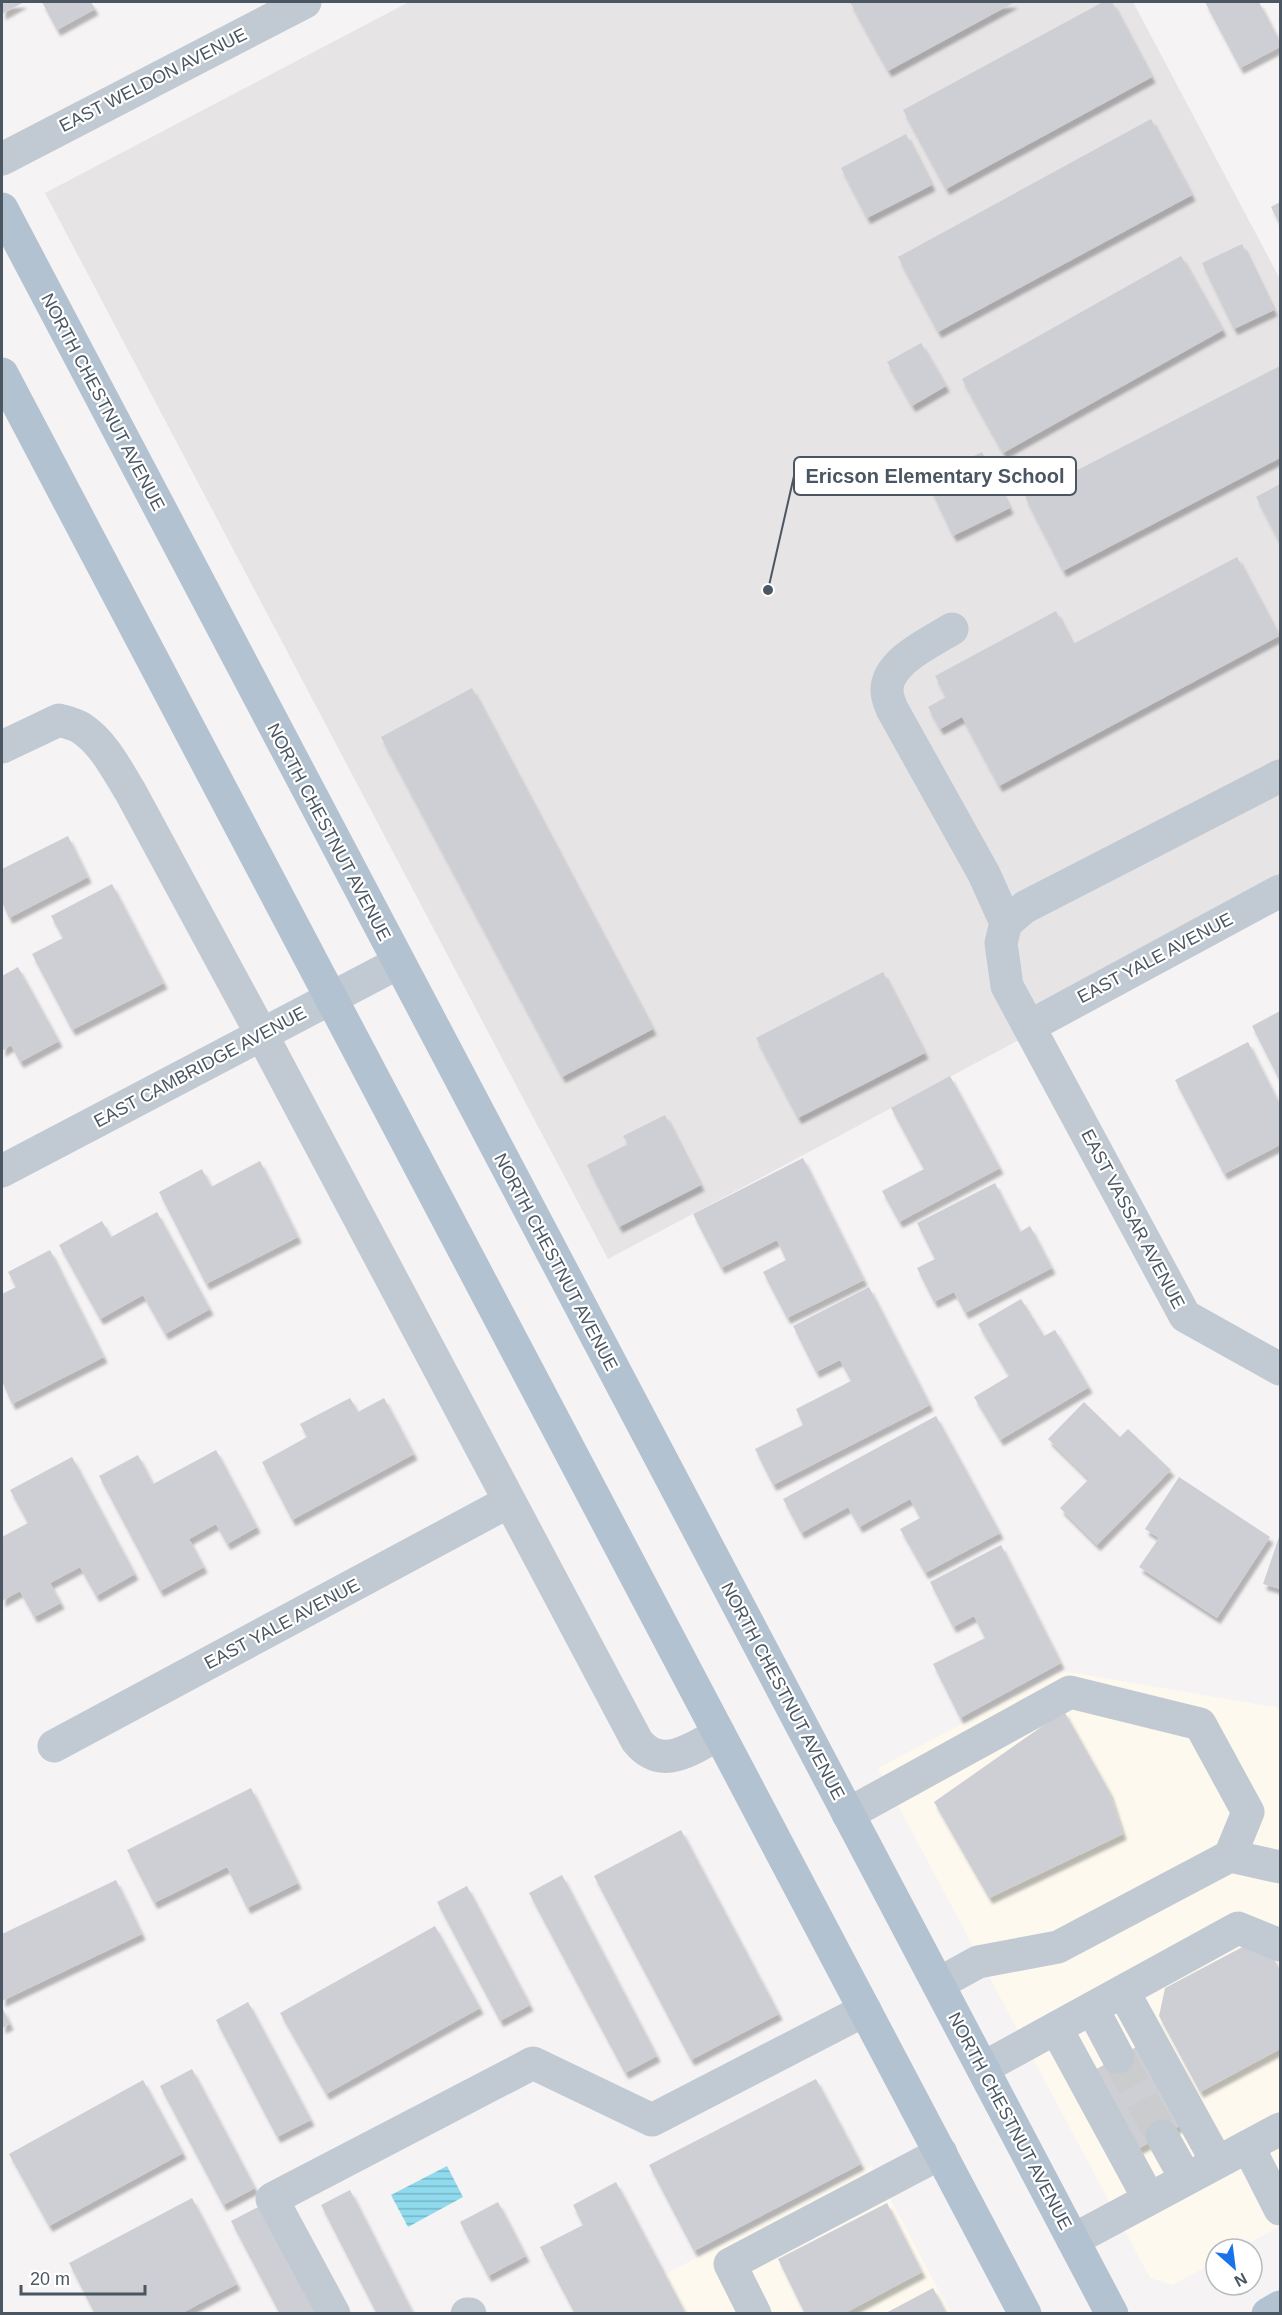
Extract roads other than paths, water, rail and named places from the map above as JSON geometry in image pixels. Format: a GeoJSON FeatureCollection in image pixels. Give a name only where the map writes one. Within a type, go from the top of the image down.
{"type":"FeatureCollection","features":[{"type":"Feature","properties":{"kind":"main road","name":"NORTH CHESTNUT AVENUE"},"geometry":{"type":"LineString","coordinates":[[2,209],[1112,2313]]}},
{"type":"Feature","properties":{"kind":"main road"},"geometry":{"type":"LineString","coordinates":[[2,374],[1025,2313]]}},
{"type":"Feature","properties":{"kind":"main road"},"geometry":{"type":"LineString","coordinates":[[1268,2313],[1281,2307]]}},
{"type":"Feature","properties":{"kind":"street","name":"EAST WELDON AVENUE"},"geometry":{"type":"LineString","coordinates":[[2,159],[305,2]]}},
{"type":"Feature","properties":{"kind":"street"},"geometry":{"type":"LineString","coordinates":[[952,629],[902,660],[890,676],[887,691],[892,709],[984,874],[1006,923],[1025,907],[1281,776]]}},
{"type":"Feature","properties":{"kind":"street"},"geometry":{"type":"LineString","coordinates":[[2,747],[59,720],[81,728],[97,743],[113,764],[130,791],[262,1035],[508,1502],[640,1745],[650,1753],[663,1757],[685,1752],[719,1734]]}},
{"type":"Feature","properties":{"kind":"street","name":"EAST YALE AVENUE"},"geometry":{"type":"LineString","coordinates":[[1030,1026],[1281,891]]}},
{"type":"Feature","properties":{"kind":"street","name":"EAST VASSAR AVENUE"},"geometry":{"type":"LineString","coordinates":[[1006,923],[1001,943],[1007,986],[1185,1316],[1281,1369]]}},
{"type":"Feature","properties":{"kind":"street","name":"EAST CAMBRIDGE AVENUE"},"geometry":{"type":"LineString","coordinates":[[2,1171],[398,963]]}},
{"type":"Feature","properties":{"kind":"street","name":"EAST YALE AVENUE"},"geometry":{"type":"LineString","coordinates":[[54,1746],[508,1502]]}},
{"type":"Feature","properties":{"kind":"street"},"geometry":{"type":"LineString","coordinates":[[848,1814],[1070,1692],[1200,1724],[1248,1812],[1230,1856],[1058,1947],[978,1962],[938,1984]]}},
{"type":"Feature","properties":{"kind":"street"},"geometry":{"type":"LineString","coordinates":[[1230,1856],[1281,1867]]}},
{"type":"Feature","properties":{"kind":"street"},"geometry":{"type":"LineString","coordinates":[[982,2068],[1238,1928],[1281,1945]]}},
{"type":"Feature","properties":{"kind":"street"},"geometry":{"type":"LineString","coordinates":[[1123,1991],[1217,2162]]}},
{"type":"Feature","properties":{"kind":"street"},"geometry":{"type":"LineString","coordinates":[[1092,2008],[1118,2057]]}},
{"type":"Feature","properties":{"kind":"street"},"geometry":{"type":"LineString","coordinates":[[334,2313],[272,2199],[533,2063],[652,2120],[865,2010]]}},
{"type":"Feature","properties":{"kind":"street"},"geometry":{"type":"LineString","coordinates":[[1056,2028],[1149,2199]]}},
{"type":"Feature","properties":{"kind":"street"},"geometry":{"type":"LineString","coordinates":[[1073,2240],[1281,2129]]}},
{"type":"Feature","properties":{"kind":"street"},"geometry":{"type":"LineString","coordinates":[[1162,2136],[1186,2179]]}},
{"type":"Feature","properties":{"kind":"street"},"geometry":{"type":"LineString","coordinates":[[1248,2146],[1281,2209]]}},
{"type":"Feature","properties":{"kind":"street"},"geometry":{"type":"LineString","coordinates":[[755,2313],[730,2264],[941,2153]]}},
{"type":"Feature","properties":{"kind":"water"},"geometry":{"type":"Polygon","coordinates":[[[447,2166],[463,2197],[408,2227],[391,2195],[447,2166]]]}},
{"type":"Feature","properties":{"kind":"tunnel"},"geometry":{"type":"LineString","coordinates":[[1118,2057],[1162,2136]]}},
{"type":"Feature","properties":{"kind":"place","name":"Ericson Elementary School"},"geometry":{"type":"Point","coordinates":[768,590]}}]}
